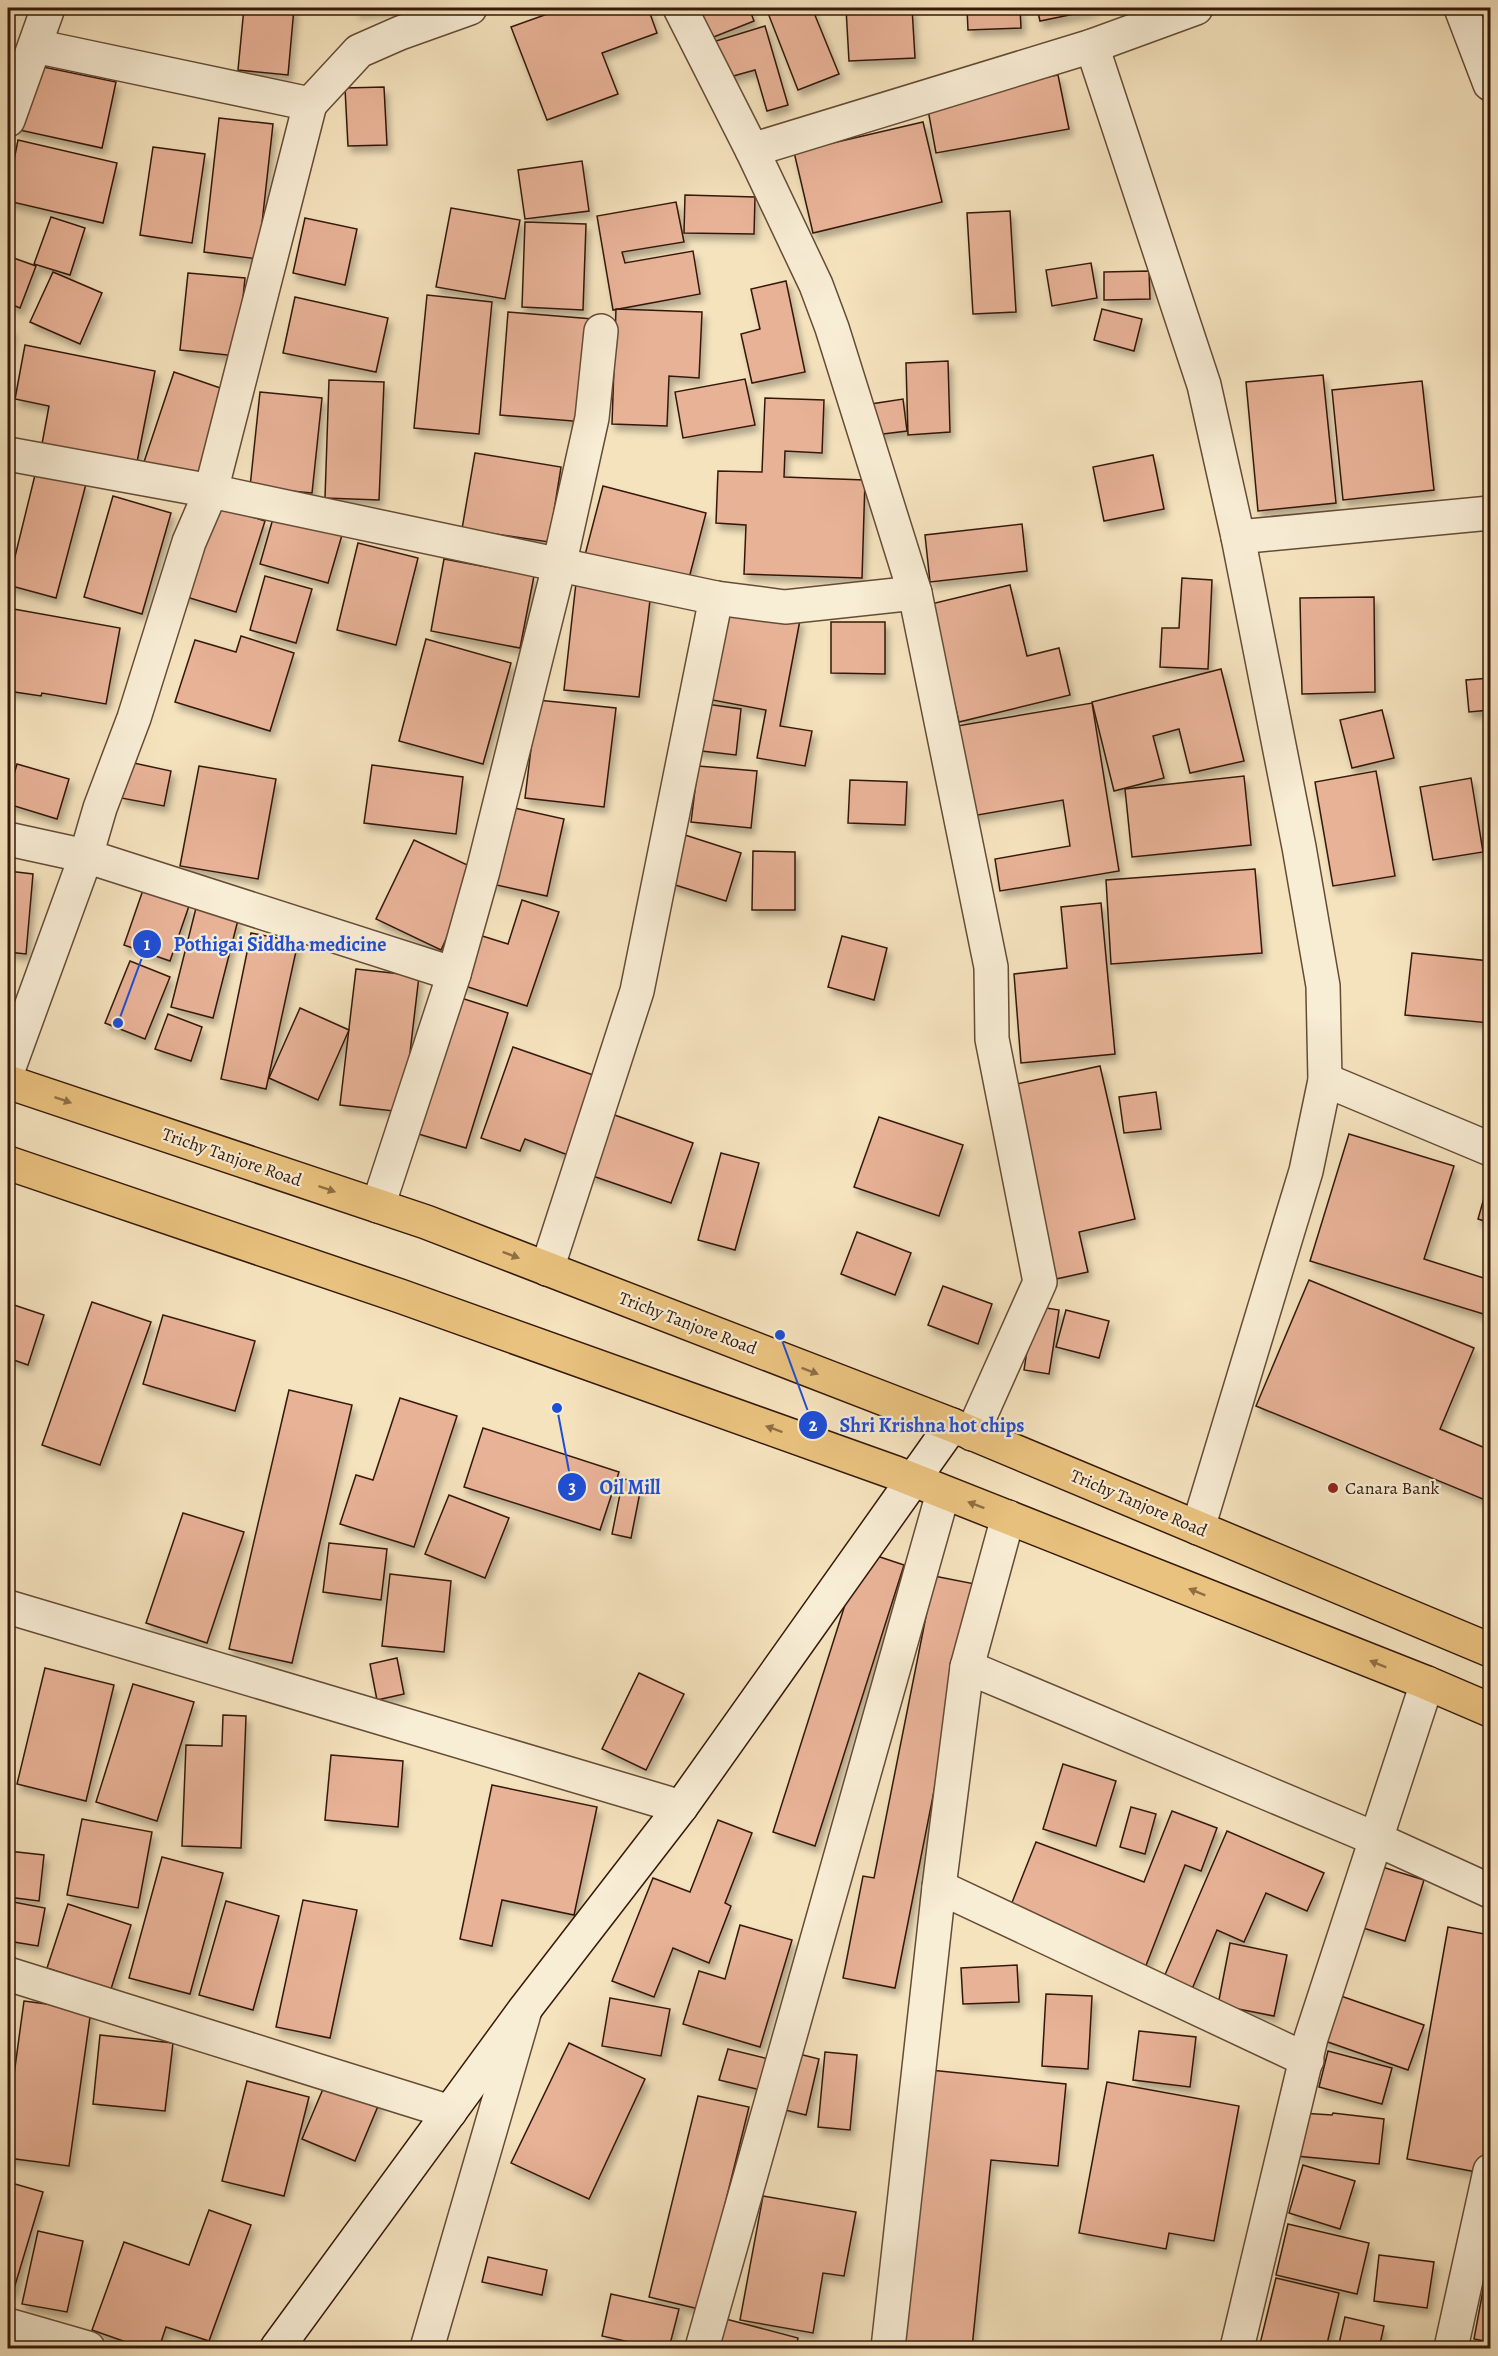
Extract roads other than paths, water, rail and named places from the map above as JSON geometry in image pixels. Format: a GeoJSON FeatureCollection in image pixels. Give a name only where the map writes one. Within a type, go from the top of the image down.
{"type":"FeatureCollection","features":[{"type":"Feature","properties":{"kind":"highway","name":"Trichy Tanjore Road"},"geometry":{"type":"LineString","coordinates":[[8,1082],[426,1222],[962,1430],[1491,1650]]}},
{"type":"Feature","properties":{"kind":"highway"},"geometry":{"type":"LineString","coordinates":[[8,1163],[400,1296],[912,1479],[1491,1710]]}},
{"type":"Feature","properties":{"kind":"street"},"geometry":{"type":"LineString","coordinates":[[8,120],[48,8]]}},
{"type":"Feature","properties":{"kind":"street"},"geometry":{"type":"LineString","coordinates":[[8,1070],[134,718],[189,542],[211,491],[310,104],[359,51],[400,33],[471,8]]}},
{"type":"Feature","properties":{"kind":"street"},"geometry":{"type":"LineString","coordinates":[[277,2349],[525,2009],[681,1807],[912,1479],[962,1430],[1040,1282],[992,1039],[991,967],[915,593],[832,328],[816,285],[752,150],[680,8]]}},
{"type":"Feature","properties":{"kind":"street"},"geometry":{"type":"LineString","coordinates":[[752,150],[1092,46],[1196,8]]}},
{"type":"Feature","properties":{"kind":"street"},"geometry":{"type":"LineString","coordinates":[[1461,8],[1491,84]]}},
{"type":"Feature","properties":{"kind":"street"},"geometry":{"type":"LineString","coordinates":[[35,46],[310,104]]}},
{"type":"Feature","properties":{"kind":"street"},"geometry":{"type":"LineString","coordinates":[[1092,46],[1204,385],[1238,537],[1299,847],[1323,986],[1325,1080],[1306,1171],[1198,1528]]}},
{"type":"Feature","properties":{"kind":"street"},"geometry":{"type":"LineString","coordinates":[[378,1206],[454,974],[483,871],[559,566],[592,418],[601,331]]}},
{"type":"Feature","properties":{"kind":"street"},"geometry":{"type":"LineString","coordinates":[[8,454],[211,491],[716,598],[784,607],[915,593]]}},
{"type":"Feature","properties":{"kind":"street"},"geometry":{"type":"LineString","coordinates":[[1238,537],[1491,513]]}},
{"type":"Feature","properties":{"kind":"street"},"geometry":{"type":"LineString","coordinates":[[547,1269],[637,991],[716,598]]}},
{"type":"Feature","properties":{"kind":"street"},"geometry":{"type":"LineString","coordinates":[[8,839],[86,856],[454,974]]}},
{"type":"Feature","properties":{"kind":"street"},"geometry":{"type":"LineString","coordinates":[[1325,1080],[1491,1149]]}},
{"type":"Feature","properties":{"kind":"street"},"geometry":{"type":"LineString","coordinates":[[702,2349],[943,1493]]}},
{"type":"Feature","properties":{"kind":"street"},"geometry":{"type":"LineString","coordinates":[[888,2349],[939,1887],[967,1667],[1008,1517]]}},
{"type":"Feature","properties":{"kind":"street"},"geometry":{"type":"LineString","coordinates":[[8,1607],[681,1807]]}},
{"type":"Feature","properties":{"kind":"street"},"geometry":{"type":"LineString","coordinates":[[967,1667],[1376,1839],[1491,1891]]}},
{"type":"Feature","properties":{"kind":"street"},"geometry":{"type":"LineString","coordinates":[[1237,2349],[1311,2038],[1427,1683]]}},
{"type":"Feature","properties":{"kind":"street"},"geometry":{"type":"LineString","coordinates":[[939,1887],[1307,2060]]}},
{"type":"Feature","properties":{"kind":"street"},"geometry":{"type":"LineString","coordinates":[[8,1974],[450,2112]]}},
{"type":"Feature","properties":{"kind":"street"},"geometry":{"type":"LineString","coordinates":[[427,2349],[525,2009]]}},
{"type":"Feature","properties":{"kind":"street"},"geometry":{"type":"LineString","coordinates":[[1451,2349],[1491,2171]]}},
{"type":"Feature","properties":{"kind":"street"},"geometry":{"type":"LineString","coordinates":[[8,2325],[88,2349]]}},
{"type":"Feature","properties":{"kind":"place","name":"Pothigai Siddha medicine"},"geometry":{"type":"Point","coordinates":[118,1023]}},
{"type":"Feature","properties":{"kind":"place","name":"Shri Krishna hot chips"},"geometry":{"type":"Point","coordinates":[780,1335]}},
{"type":"Feature","properties":{"kind":"place","name":"Oil Mill"},"geometry":{"type":"Point","coordinates":[557,1408]}},
{"type":"Feature","properties":{"kind":"place","name":"Canara Bank"},"geometry":{"type":"Point","coordinates":[1333,1488]}}]}
